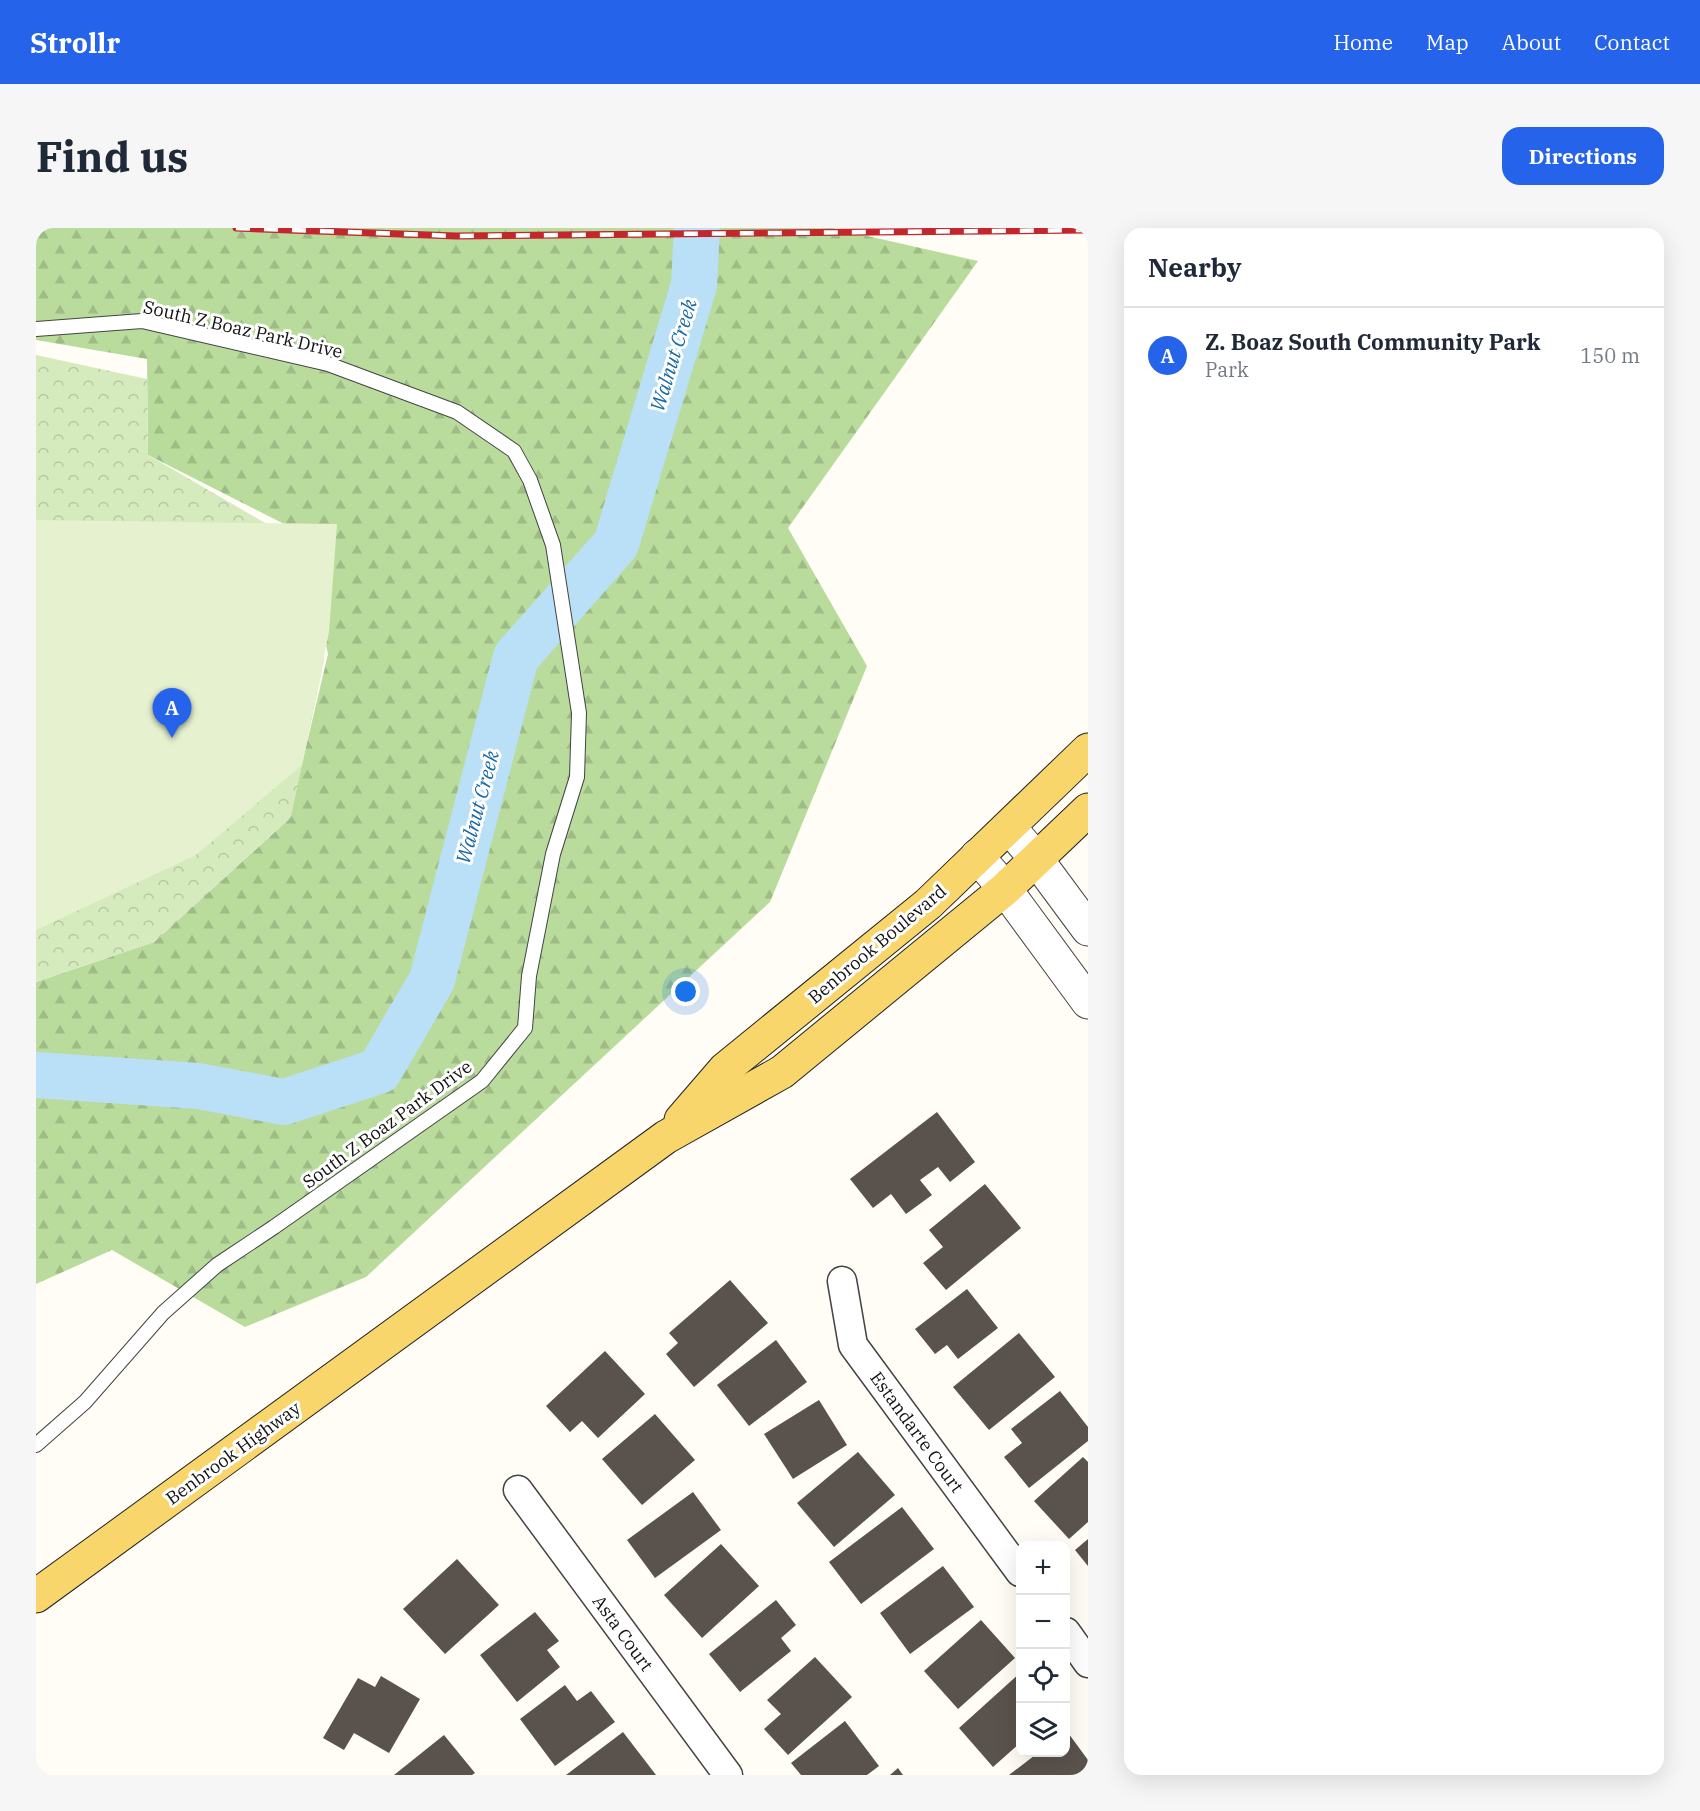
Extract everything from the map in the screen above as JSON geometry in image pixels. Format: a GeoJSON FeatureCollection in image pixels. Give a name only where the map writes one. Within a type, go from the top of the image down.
{"type":"FeatureCollection","features":[{"type":"Feature","properties":{"kind":"main road","name":"Benbrook Boulevard"},"geometry":{"type":"LineString","coordinates":[[666,1137],[725,1069],[928,904],[1088,750]]}},
{"type":"Feature","properties":{"kind":"main road","name":"Benbrook Boulevard"},"geometry":{"type":"LineString","coordinates":[[430,1310],[666,1137],[782,1072],[1005,889],[1088,810]]}},
{"type":"Feature","properties":{"kind":"main road","name":"Benbrook Highway"},"geometry":{"type":"LineString","coordinates":[[36,1596],[430,1310]]}},
{"type":"Feature","properties":{"kind":"street"},"geometry":{"type":"LineString","coordinates":[[1009,827],[1088,929]]}},
{"type":"Feature","properties":{"kind":"street"},"geometry":{"type":"LineString","coordinates":[[977,856],[1005,889],[1088,1002]]}},
{"type":"Feature","properties":{"kind":"street","name":"Estandarte Court"},"geometry":{"type":"LineString","coordinates":[[842,1281],[853,1345],[1016,1567]]}},
{"type":"Feature","properties":{"kind":"street","name":"Asta Court"},"geometry":{"type":"LineString","coordinates":[[518,1490],[728,1775]]}},
{"type":"Feature","properties":{"kind":"street"},"geometry":{"type":"LineString","coordinates":[[1070,1639],[1088,1663]]}},
{"type":"Feature","properties":{"kind":"lane","name":"South Z Boaz Park Drive"},"geometry":{"type":"LineString","coordinates":[[36,329],[142,321],[328,363],[458,412],[514,451],[530,480],[553,545],[579,713],[577,777],[553,854],[529,976],[525,1028],[482,1081],[217,1265],[163,1313],[85,1402],[36,1445]]}},
{"type":"Feature","properties":{"kind":"green space"},"geometry":{"type":"Polygon","coordinates":[[[36,228],[832,228],[978,261],[788,528],[867,666],[770,902],[366,1277],[245,1327],[112,1250],[36,1284],[36,982],[154,942],[289,819],[328,654],[302,533],[148,455],[147,359],[36,340],[36,228]]]}},
{"type":"Feature","properties":{"kind":"green space"},"geometry":{"type":"Polygon","coordinates":[[[36,355],[147,379],[148,455],[303,545],[324,660],[291,817],[154,942],[36,982],[36,355]]]}},
{"type":"Feature","properties":{"kind":"green space"},"geometry":{"type":"Polygon","coordinates":[[[36,520],[337,524],[329,632],[302,765],[196,855],[36,930],[36,520]]]}},
{"type":"Feature","properties":{"kind":"building"},"geometry":{"type":"Polygon","coordinates":[[[937,1112],[975,1162],[950,1182],[938,1167],[920,1180],[932,1195],[906,1214],[891,1194],[873,1208],[850,1179],[937,1112]]]}},
{"type":"Feature","properties":{"kind":"building"},"geometry":{"type":"Polygon","coordinates":[[[985,1184],[1021,1228],[946,1290],[923,1263],[943,1247],[929,1230],[985,1184]]]}},
{"type":"Feature","properties":{"kind":"building"},"geometry":{"type":"Polygon","coordinates":[[[730,1280],[768,1323],[694,1387],[666,1354],[678,1343],[669,1333],[730,1280]]]}},
{"type":"Feature","properties":{"kind":"building"},"geometry":{"type":"Polygon","coordinates":[[[967,1289],[998,1328],[958,1359],[947,1345],[935,1354],[915,1329],[967,1289]]]}},
{"type":"Feature","properties":{"kind":"building"},"geometry":{"type":"Polygon","coordinates":[[[1019,1333],[1055,1377],[989,1430],[953,1387],[1019,1333]]]}},
{"type":"Feature","properties":{"kind":"building"},"geometry":{"type":"Polygon","coordinates":[[[776,1340],[807,1382],[749,1426],[717,1385],[776,1340]]]}},
{"type":"Feature","properties":{"kind":"building"},"geometry":{"type":"Polygon","coordinates":[[[605,1351],[645,1394],[598,1438],[582,1421],[570,1432],[546,1406],[605,1351]]]}},
{"type":"Feature","properties":{"kind":"building"},"geometry":{"type":"Polygon","coordinates":[[[1060,1391],[1088,1427],[1088,1441],[1029,1488],[1004,1457],[1022,1443],[1011,1429],[1060,1391]]]}},
{"type":"Feature","properties":{"kind":"building"},"geometry":{"type":"Polygon","coordinates":[[[819,1400],[847,1445],[793,1479],[764,1434],[819,1400]]]}},
{"type":"Feature","properties":{"kind":"building"},"geometry":{"type":"Polygon","coordinates":[[[655,1414],[695,1460],[642,1505],[602,1459],[655,1414]]]}},
{"type":"Feature","properties":{"kind":"building"},"geometry":{"type":"Polygon","coordinates":[[[858,1452],[895,1495],[834,1547],[797,1503],[858,1452]]]}},
{"type":"Feature","properties":{"kind":"building"},"geometry":{"type":"Polygon","coordinates":[[[1083,1457],[1088,1462],[1088,1522],[1069,1539],[1034,1501],[1083,1457]]]}},
{"type":"Feature","properties":{"kind":"building"},"geometry":{"type":"Polygon","coordinates":[[[693,1492],[721,1530],[655,1578],[627,1540],[693,1492]]]}},
{"type":"Feature","properties":{"kind":"building"},"geometry":{"type":"Polygon","coordinates":[[[902,1507],[934,1549],[861,1604],[829,1562],[902,1507]]]}},
{"type":"Feature","properties":{"kind":"building"},"geometry":{"type":"Polygon","coordinates":[[[1088,1539],[1088,1566],[1075,1550],[1088,1539]]]}},
{"type":"Feature","properties":{"kind":"building"},"geometry":{"type":"Polygon","coordinates":[[[721,1544],[759,1586],[702,1638],[664,1595],[721,1544]]]}},
{"type":"Feature","properties":{"kind":"building"},"geometry":{"type":"Polygon","coordinates":[[[457,1559],[499,1605],[445,1654],[403,1609],[457,1559]]]}},
{"type":"Feature","properties":{"kind":"building"},"geometry":{"type":"Polygon","coordinates":[[[943,1566],[974,1607],[910,1654],[880,1613],[943,1566]]]}},
{"type":"Feature","properties":{"kind":"building"},"geometry":{"type":"Polygon","coordinates":[[[776,1600],[796,1625],[781,1638],[791,1651],[740,1692],[709,1654],[776,1600]]]}},
{"type":"Feature","properties":{"kind":"building"},"geometry":{"type":"Polygon","coordinates":[[[535,1612],[559,1641],[547,1650],[560,1667],[517,1702],[480,1655],[535,1612]]]}},
{"type":"Feature","properties":{"kind":"building"},"geometry":{"type":"Polygon","coordinates":[[[981,1620],[1015,1658],[958,1709],[924,1671],[981,1620]]]}},
{"type":"Feature","properties":{"kind":"building"},"geometry":{"type":"Polygon","coordinates":[[[815,1657],[852,1697],[788,1755],[764,1729],[781,1714],[767,1700],[815,1657]]]}},
{"type":"Feature","properties":{"kind":"building"},"geometry":{"type":"Polygon","coordinates":[[[381,1676],[420,1699],[389,1753],[354,1733],[344,1750],[323,1738],[358,1678],[375,1687],[381,1676]]]}},
{"type":"Feature","properties":{"kind":"building"},"geometry":{"type":"Polygon","coordinates":[[[1016,1677],[1016,1747],[993,1767],[959,1728],[1016,1677]]]}},
{"type":"Feature","properties":{"kind":"building"},"geometry":{"type":"Polygon","coordinates":[[[565,1685],[577,1701],[591,1691],[615,1722],[555,1766],[520,1719],[565,1685]]]}},
{"type":"Feature","properties":{"kind":"building"},"geometry":{"type":"Polygon","coordinates":[[[845,1721],[879,1766],[867,1775],[801,1775],[791,1763],[845,1721]]]}},
{"type":"Feature","properties":{"kind":"building"},"geometry":{"type":"Polygon","coordinates":[[[623,1732],[656,1775],[566,1775],[623,1732]]]}},
{"type":"Feature","properties":{"kind":"building"},"geometry":{"type":"Polygon","coordinates":[[[444,1735],[475,1773],[472,1775],[394,1775],[444,1735]]]}},
{"type":"Feature","properties":{"kind":"building"},"geometry":{"type":"Polygon","coordinates":[[[1070,1735],[1088,1760],[1088,1775],[1009,1775],[1032,1757],[1070,1757],[1070,1735]]]}},
{"type":"Feature","properties":{"kind":"building"},"geometry":{"type":"Polygon","coordinates":[[[898,1768],[903,1775],[890,1775],[898,1768]]]}},
{"type":"Feature","properties":{"kind":"waterway","name":"Walnut Creek"},"geometry":{"type":"LineString","coordinates":[[36,1075],[198,1086],[284,1102],[379,1071],[432,980],[516,657],[616,544],[694,285],[697,228]]}},
{"type":"Feature","properties":{"kind":"railway"},"geometry":{"type":"LineString","coordinates":[[236,228],[456,236],[1088,230]]}},
{"type":"Feature","properties":{"kind":"place","name":"Z. Boaz South Community Park"},"geometry":{"type":"Point","coordinates":[172,738]}}]}
